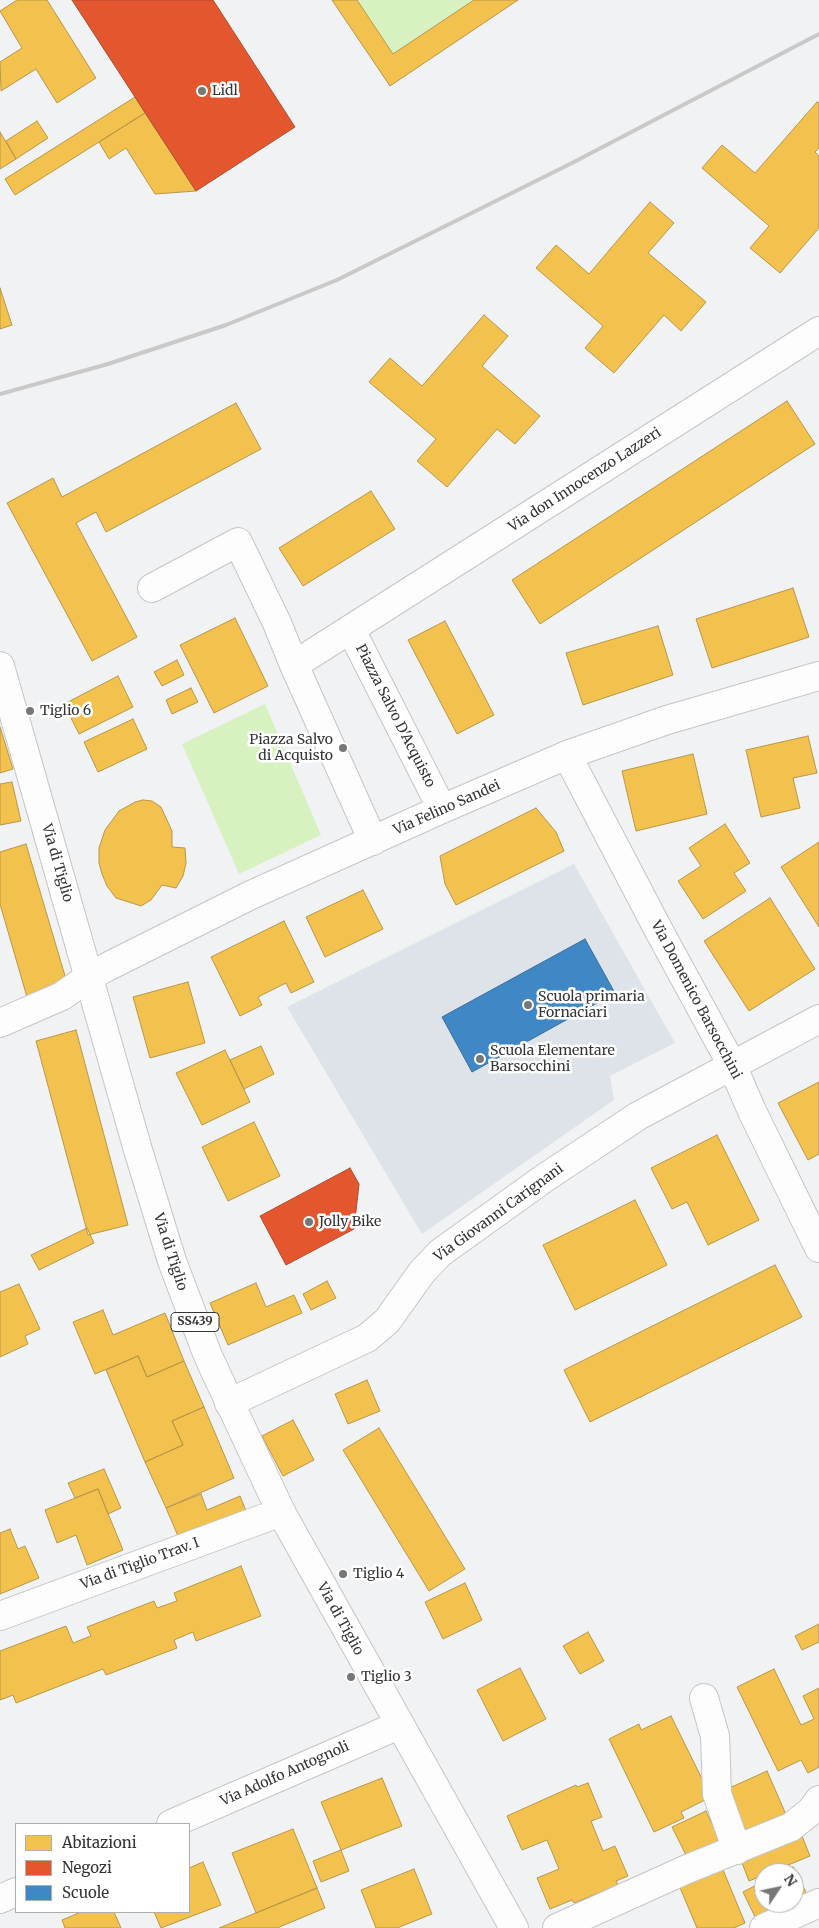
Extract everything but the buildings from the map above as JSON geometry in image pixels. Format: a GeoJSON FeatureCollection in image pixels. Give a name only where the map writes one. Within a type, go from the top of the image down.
{"type":"FeatureCollection","features":[{"type":"Feature","properties":{"kind":"street","name":"Via don Innocenzo Lazzeri"},"geometry":{"type":"LineString","coordinates":[[351,630],[819,331]]}},
{"type":"Feature","properties":{"kind":"street"},"geometry":{"type":"LineString","coordinates":[[152,588],[238,542],[277,623],[373,840]]}},
{"type":"Feature","properties":{"kind":"street","name":"Piazza Salvo D'Acquisto"},"geometry":{"type":"LineString","coordinates":[[294,665],[351,630],[442,809]]}},
{"type":"Feature","properties":{"kind":"street","name":"Via di Tiglio"},"geometry":{"type":"LineString","coordinates":[[0,666],[138,1150],[172,1261],[208,1356],[281,1512],[514,1928]]}},
{"type":"Feature","properties":{"kind":"street","name":"Via Felino Sandei"},"geometry":{"type":"LineString","coordinates":[[0,1023],[62,996],[89,977],[251,895],[567,755],[667,720],[819,676]]}},
{"type":"Feature","properties":{"kind":"street","name":"Via Domenico Barsocchini"},"geometry":{"type":"LineString","coordinates":[[567,755],[732,1065],[760,1128],[819,1248]]}},
{"type":"Feature","properties":{"kind":"street","name":"Via Giovanni Carignani"},"geometry":{"type":"LineString","coordinates":[[229,1403],[367,1338],[387,1321],[422,1272],[440,1253],[546,1177],[638,1116],[819,1019]]}},
{"type":"Feature","properties":{"kind":"street","name":"Via di Tiglio Trav. I"},"geometry":{"type":"LineString","coordinates":[[0,1616],[281,1512]]}},
{"type":"Feature","properties":{"kind":"street"},"geometry":{"type":"LineString","coordinates":[[704,1698],[715,1736],[717,1794],[737,1850]]}},
{"type":"Feature","properties":{"kind":"street","name":"Via Adolfo Antognoli"},"geometry":{"type":"LineString","coordinates":[[173,1823],[399,1725]]}},
{"type":"Feature","properties":{"kind":"street"},"geometry":{"type":"LineString","coordinates":[[556,1928],[685,1870],[791,1827],[811,1811],[819,1800]]}},
{"type":"Feature","properties":{"kind":"street"},"geometry":{"type":"LineString","coordinates":[[0,1899],[15,1892]]}},
{"type":"Feature","properties":{"kind":"street"},"geometry":{"type":"LineString","coordinates":[[764,1928],[819,1903]]}},
{"type":"Feature","properties":{"kind":"shaded area","name":"Scuola Elementare Barsocchini"},"geometry":{"type":"Polygon","coordinates":[[[574,864],[675,1043],[610,1076],[614,1100],[422,1234],[287,1007],[574,864]]]}},
{"type":"Feature","properties":{"kind":"green space"},"geometry":{"type":"Polygon","coordinates":[[[357,0],[474,0],[393,54],[357,0]]]}},
{"type":"Feature","properties":{"kind":"green space"},"geometry":{"type":"Polygon","coordinates":[[[265,704],[321,835],[239,874],[182,744],[265,704]]]}},
{"type":"Feature","properties":{"kind":"railway"},"geometry":{"type":"LineString","coordinates":[[0,394],[108,364],[226,325],[337,280],[572,163],[819,34]]}},
{"type":"Feature","properties":{"kind":"place","name":"Lidl"},"geometry":{"type":"Point","coordinates":[202,91]}},
{"type":"Feature","properties":{"kind":"place","name":"Tiglio 6"},"geometry":{"type":"Point","coordinates":[30,711]}},
{"type":"Feature","properties":{"kind":"place","name":"Piazza Salvo di Acquisto"},"geometry":{"type":"Point","coordinates":[343,748]}},
{"type":"Feature","properties":{"kind":"place","name":"Scuola primaria Fornaciari"},"geometry":{"type":"Point","coordinates":[528,1005]}},
{"type":"Feature","properties":{"kind":"place","name":"Scuola Elementare Barsocchini"},"geometry":{"type":"Point","coordinates":[480,1059]}},
{"type":"Feature","properties":{"kind":"place","name":"Jolly Bike"},"geometry":{"type":"Point","coordinates":[309,1222]}},
{"type":"Feature","properties":{"kind":"place","name":"Tiglio 4"},"geometry":{"type":"Point","coordinates":[343,1574]}},
{"type":"Feature","properties":{"kind":"place","name":"Tiglio 3"},"geometry":{"type":"Point","coordinates":[351,1677]}}]}
